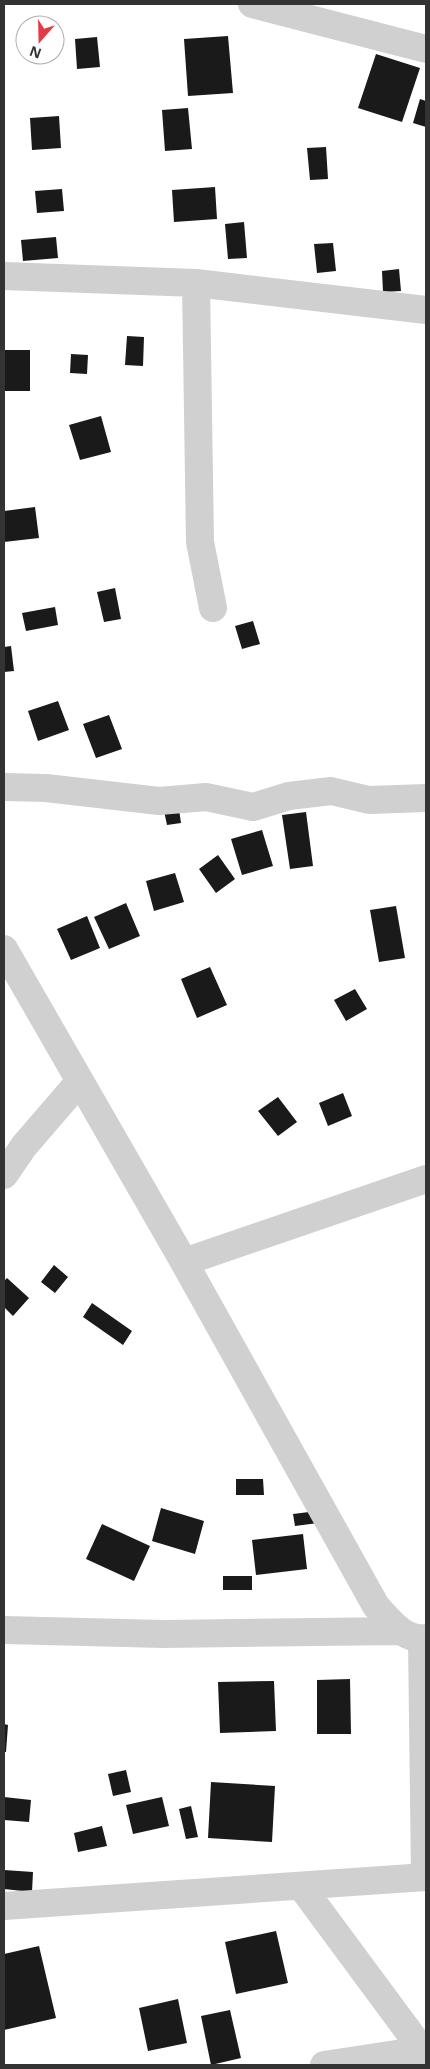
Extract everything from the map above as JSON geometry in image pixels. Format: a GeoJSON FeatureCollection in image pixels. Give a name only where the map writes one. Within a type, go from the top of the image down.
{"type":"FeatureCollection","features":[{"type":"Feature","properties":{"kind":"street"},"geometry":{"type":"LineString","coordinates":[[252,4],[426,48]]}},
{"type":"Feature","properties":{"kind":"street"},"geometry":{"type":"LineString","coordinates":[[4,276],[196,283],[426,310]]}},
{"type":"Feature","properties":{"kind":"street"},"geometry":{"type":"LineString","coordinates":[[196,283],[200,542],[213,608]]}},
{"type":"Feature","properties":{"kind":"street"},"geometry":{"type":"LineString","coordinates":[[4,787],[46,788],[159,801],[206,797],[253,806],[289,796],[331,791],[370,800],[426,798]]}},
{"type":"Feature","properties":{"kind":"street"},"geometry":{"type":"LineString","coordinates":[[4,949],[184,1262],[376,1606],[416,1636]]}},
{"type":"Feature","properties":{"kind":"street"},"geometry":{"type":"LineString","coordinates":[[4,1175],[24,1146],[80,1081]]}},
{"type":"Feature","properties":{"kind":"street"},"geometry":{"type":"LineString","coordinates":[[184,1262],[426,1179]]}},
{"type":"Feature","properties":{"kind":"street"},"geometry":{"type":"LineString","coordinates":[[4,1630],[164,1634],[416,1636]]}},
{"type":"Feature","properties":{"kind":"street"},"geometry":{"type":"LineString","coordinates":[[4,1906],[426,1877],[416,1636]]}},
{"type":"Feature","properties":{"kind":"street"},"geometry":{"type":"LineString","coordinates":[[300,1886],[424,2053],[324,2065]]}},
{"type":"Feature","properties":{"kind":"building"},"geometry":{"type":"Polygon","coordinates":[[[228,36],[233,93],[188,96],[184,39],[228,36]]]}},
{"type":"Feature","properties":{"kind":"building"},"geometry":{"type":"Polygon","coordinates":[[[97,37],[100,67],[77,69],[75,39],[97,37]]]}},
{"type":"Feature","properties":{"kind":"building"},"geometry":{"type":"Polygon","coordinates":[[[376,54],[420,68],[402,122],[358,108],[376,54]]]}},
{"type":"Feature","properties":{"kind":"building"},"geometry":{"type":"Polygon","coordinates":[[[420,99],[426,101],[426,127],[413,123],[420,99]]]}},
{"type":"Feature","properties":{"kind":"building"},"geometry":{"type":"Polygon","coordinates":[[[188,108],[192,149],[165,151],[162,110],[188,108]]]}},
{"type":"Feature","properties":{"kind":"building"},"geometry":{"type":"Polygon","coordinates":[[[59,116],[61,148],[32,150],[30,118],[59,116]]]}},
{"type":"Feature","properties":{"kind":"building"},"geometry":{"type":"Polygon","coordinates":[[[326,147],[328,179],[310,180],[307,148],[326,147]]]}},
{"type":"Feature","properties":{"kind":"building"},"geometry":{"type":"Polygon","coordinates":[[[215,187],[217,219],[174,222],[172,190],[215,187]]]}},
{"type":"Feature","properties":{"kind":"building"},"geometry":{"type":"Polygon","coordinates":[[[62,189],[64,211],[37,213],[35,191],[62,189]]]}},
{"type":"Feature","properties":{"kind":"building"},"geometry":{"type":"Polygon","coordinates":[[[244,222],[247,258],[228,259],[225,224],[244,222]]]}},
{"type":"Feature","properties":{"kind":"building"},"geometry":{"type":"Polygon","coordinates":[[[56,237],[58,258],[23,261],[21,240],[56,237]]]}},
{"type":"Feature","properties":{"kind":"building"},"geometry":{"type":"Polygon","coordinates":[[[333,243],[336,271],[317,273],[314,244],[333,243]]]}},
{"type":"Feature","properties":{"kind":"building"},"geometry":{"type":"Polygon","coordinates":[[[399,269],[401,291],[383,292],[382,271],[399,269]]]}},
{"type":"Feature","properties":{"kind":"building"},"geometry":{"type":"Polygon","coordinates":[[[127,336],[144,337],[143,366],[125,365],[127,336]]]}},
{"type":"Feature","properties":{"kind":"building"},"geometry":{"type":"Polygon","coordinates":[[[4,350],[30,350],[30,391],[4,391],[4,350]]]}},
{"type":"Feature","properties":{"kind":"building"},"geometry":{"type":"Polygon","coordinates":[[[71,354],[88,355],[87,374],[70,373],[71,354]]]}},
{"type":"Feature","properties":{"kind":"building"},"geometry":{"type":"Polygon","coordinates":[[[101,416],[111,452],[80,460],[69,425],[101,416]]]}},
{"type":"Feature","properties":{"kind":"building"},"geometry":{"type":"Polygon","coordinates":[[[35,507],[39,538],[4,542],[4,511],[35,507]]]}},
{"type":"Feature","properties":{"kind":"building"},"geometry":{"type":"Polygon","coordinates":[[[115,588],[121,619],[104,622],[97,592],[115,588]]]}},
{"type":"Feature","properties":{"kind":"building"},"geometry":{"type":"Polygon","coordinates":[[[55,607],[58,625],[26,631],[22,613],[55,607]]]}},
{"type":"Feature","properties":{"kind":"building"},"geometry":{"type":"Polygon","coordinates":[[[253,621],[260,644],[242,649],[235,626],[253,621]]]}},
{"type":"Feature","properties":{"kind":"building"},"geometry":{"type":"Polygon","coordinates":[[[11,646],[14,671],[4,672],[4,647],[11,646]]]}},
{"type":"Feature","properties":{"kind":"building"},"geometry":{"type":"Polygon","coordinates":[[[58,701],[69,730],[38,741],[28,711],[58,701]]]}},
{"type":"Feature","properties":{"kind":"building"},"geometry":{"type":"Polygon","coordinates":[[[109,715],[122,749],[96,758],[83,724],[109,715]]]}},
{"type":"Feature","properties":{"kind":"building"},"geometry":{"type":"Polygon","coordinates":[[[179,809],[181,823],[167,825],[164,811],[179,809]]]}},
{"type":"Feature","properties":{"kind":"building"},"geometry":{"type":"Polygon","coordinates":[[[306,812],[313,866],[290,869],[282,815],[306,812]]]}},
{"type":"Feature","properties":{"kind":"building"},"geometry":{"type":"Polygon","coordinates":[[[262,830],[273,866],[242,875],[231,839],[262,830]]]}},
{"type":"Feature","properties":{"kind":"building"},"geometry":{"type":"Polygon","coordinates":[[[218,855],[235,879],[216,893],[199,869],[218,855]]]}},
{"type":"Feature","properties":{"kind":"building"},"geometry":{"type":"Polygon","coordinates":[[[175,873],[184,902],[154,911],[146,881],[175,873]]]}},
{"type":"Feature","properties":{"kind":"building"},"geometry":{"type":"Polygon","coordinates":[[[126,903],[140,936],[109,949],[94,917],[126,903]]]}},
{"type":"Feature","properties":{"kind":"building"},"geometry":{"type":"Polygon","coordinates":[[[396,906],[405,958],[379,962],[370,910],[396,906]]]}},
{"type":"Feature","properties":{"kind":"building"},"geometry":{"type":"Polygon","coordinates":[[[87,916],[100,948],[71,960],[57,929],[87,916]]]}},
{"type":"Feature","properties":{"kind":"building"},"geometry":{"type":"Polygon","coordinates":[[[210,967],[227,1005],[197,1018],[181,979],[210,967]]]}},
{"type":"Feature","properties":{"kind":"building"},"geometry":{"type":"Polygon","coordinates":[[[355,989],[367,1009],[346,1021],[334,1000],[355,989]]]}},
{"type":"Feature","properties":{"kind":"building"},"geometry":{"type":"Polygon","coordinates":[[[343,1093],[352,1116],[328,1126],[319,1103],[343,1093]]]}},
{"type":"Feature","properties":{"kind":"building"},"geometry":{"type":"Polygon","coordinates":[[[278,1097],[297,1122],[278,1136],[258,1111],[278,1097]]]}},
{"type":"Feature","properties":{"kind":"building"},"geometry":{"type":"Polygon","coordinates":[[[54,1265],[68,1277],[55,1293],[41,1282],[54,1265]]]}},
{"type":"Feature","properties":{"kind":"building"},"geometry":{"type":"Polygon","coordinates":[[[7,1278],[29,1298],[13,1316],[4,1307],[4,1281],[7,1278]]]}},
{"type":"Feature","properties":{"kind":"building"},"geometry":{"type":"Polygon","coordinates":[[[92,1303],[132,1331],[123,1345],[83,1317],[92,1303]]]}},
{"type":"Feature","properties":{"kind":"building"},"geometry":{"type":"Polygon","coordinates":[[[236,1479],[263,1479],[264,1495],[236,1495],[236,1479]]]}},
{"type":"Feature","properties":{"kind":"building"},"geometry":{"type":"Polygon","coordinates":[[[161,1508],[204,1521],[195,1554],[152,1541],[161,1508]]]}},
{"type":"Feature","properties":{"kind":"building"},"geometry":{"type":"Polygon","coordinates":[[[317,1511],[318,1523],[295,1526],[293,1514],[317,1511]]]}},
{"type":"Feature","properties":{"kind":"building"},"geometry":{"type":"Polygon","coordinates":[[[102,1524],[150,1546],[134,1581],[86,1559],[102,1524]]]}},
{"type":"Feature","properties":{"kind":"building"},"geometry":{"type":"Polygon","coordinates":[[[303,1534],[307,1569],[256,1575],[252,1540],[303,1534]]]}},
{"type":"Feature","properties":{"kind":"building"},"geometry":{"type":"Polygon","coordinates":[[[223,1576],[252,1576],[252,1590],[223,1590],[223,1576]]]}},
{"type":"Feature","properties":{"kind":"building"},"geometry":{"type":"Polygon","coordinates":[[[350,1679],[351,1734],[317,1734],[317,1680],[350,1679]]]}},
{"type":"Feature","properties":{"kind":"building"},"geometry":{"type":"Polygon","coordinates":[[[274,1681],[276,1731],[220,1733],[218,1682],[274,1681]]]}},
{"type":"Feature","properties":{"kind":"building"},"geometry":{"type":"Polygon","coordinates":[[[4,1724],[8,1725],[6,1752],[4,1752],[4,1724]]]}},
{"type":"Feature","properties":{"kind":"building"},"geometry":{"type":"Polygon","coordinates":[[[126,1770],[131,1792],[113,1796],[108,1774],[126,1770]]]}},
{"type":"Feature","properties":{"kind":"building"},"geometry":{"type":"Polygon","coordinates":[[[211,1782],[275,1786],[272,1842],[208,1838],[211,1782]]]}},
{"type":"Feature","properties":{"kind":"building"},"geometry":{"type":"Polygon","coordinates":[[[4,1797],[31,1800],[29,1822],[4,1820],[4,1797]]]}},
{"type":"Feature","properties":{"kind":"building"},"geometry":{"type":"Polygon","coordinates":[[[162,1797],[169,1826],[133,1834],[126,1805],[162,1797]]]}},
{"type":"Feature","properties":{"kind":"building"},"geometry":{"type":"Polygon","coordinates":[[[191,1806],[198,1837],[186,1839],[179,1809],[191,1806]]]}},
{"type":"Feature","properties":{"kind":"building"},"geometry":{"type":"Polygon","coordinates":[[[102,1826],[107,1846],[78,1852],[74,1833],[102,1826]]]}},
{"type":"Feature","properties":{"kind":"building"},"geometry":{"type":"Polygon","coordinates":[[[4,1870],[33,1872],[32,1892],[4,1889],[4,1870]]]}},
{"type":"Feature","properties":{"kind":"building"},"geometry":{"type":"Polygon","coordinates":[[[276,1931],[288,1983],[236,1994],[225,1942],[276,1931]]]}},
{"type":"Feature","properties":{"kind":"building"},"geometry":{"type":"Polygon","coordinates":[[[39,1946],[56,2018],[4,2030],[4,1954],[39,1946]]]}},
{"type":"Feature","properties":{"kind":"building"},"geometry":{"type":"Polygon","coordinates":[[[178,1999],[187,2043],[148,2051],[139,2008],[178,1999]]]}},
{"type":"Feature","properties":{"kind":"building"},"geometry":{"type":"Polygon","coordinates":[[[230,2010],[241,2058],[211,2065],[201,2016],[230,2010]]]}}]}
